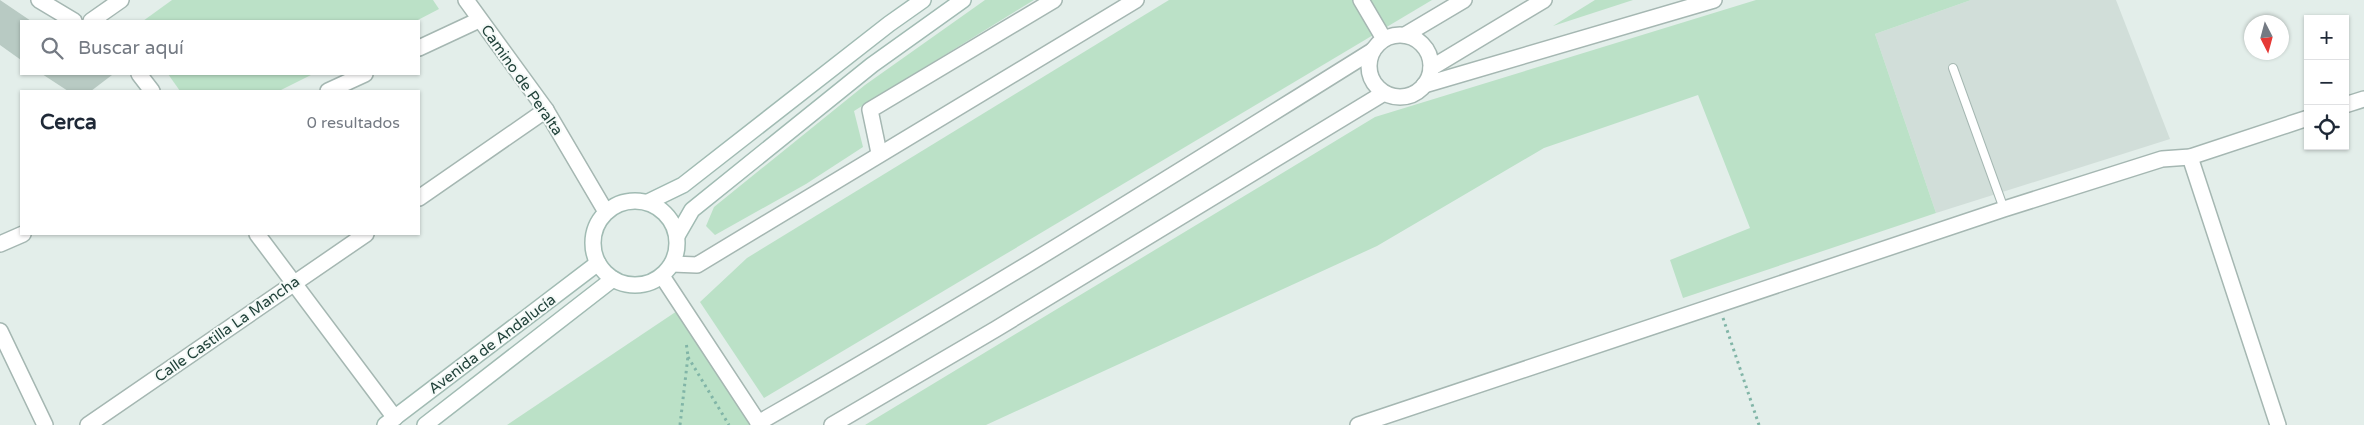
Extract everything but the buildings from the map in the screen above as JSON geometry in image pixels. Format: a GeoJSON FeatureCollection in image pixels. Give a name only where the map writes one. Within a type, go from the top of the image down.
{"type":"FeatureCollection","features":[{"type":"Feature","properties":{"kind":"street"},"geometry":{"type":"LineString","coordinates":[[39,0],[72,20]]}},
{"type":"Feature","properties":{"kind":"street"},"geometry":{"type":"LineString","coordinates":[[92,20],[121,0]]}},
{"type":"Feature","properties":{"kind":"street","name":"Camino de Peralta"},"geometry":{"type":"LineString","coordinates":[[466,0],[546,110],[606,212]]}},
{"type":"Feature","properties":{"kind":"street"},"geometry":{"type":"LineString","coordinates":[[648,202],[667,215],[677,236],[677,250],[667,270],[651,282],[638,285],[625,284],[613,279],[598,263],[594,250],[593,236],[598,223],[606,212],[619,204],[633,201],[648,202],[683,185],[889,24],[923,0]]}},
{"type":"Feature","properties":{"kind":"street"},"geometry":{"type":"LineString","coordinates":[[677,236],[692,210],[872,65],[963,0]]}},
{"type":"Feature","properties":{"kind":"street"},"geometry":{"type":"LineString","coordinates":[[879,154],[870,110],[1054,0]]}},
{"type":"Feature","properties":{"kind":"street"},"geometry":{"type":"LineString","coordinates":[[667,270],[697,265],[1136,0]]}},
{"type":"Feature","properties":{"kind":"street"},"geometry":{"type":"LineString","coordinates":[[1361,0],[1384,39]]}},
{"type":"Feature","properties":{"kind":"street"},"geometry":{"type":"LineString","coordinates":[[1405,35],[1464,0]]}},
{"type":"Feature","properties":{"kind":"street"},"geometry":{"type":"LineString","coordinates":[[1431,68],[1544,0]]}},
{"type":"Feature","properties":{"kind":"street"},"geometry":{"type":"LineString","coordinates":[[1424,85],[1714,0]]}},
{"type":"Feature","properties":{"kind":"street"},"geometry":{"type":"LineString","coordinates":[[420,48],[479,20]]}},
{"type":"Feature","properties":{"kind":"street"},"geometry":{"type":"LineString","coordinates":[[667,270],[759,424],[1104,218],[1372,51],[1384,39],[1394,35],[1405,35],[1421,43],[1428,51],[1431,68],[1424,85],[1417,92],[1405,96],[1394,96],[1384,93],[1370,77],[1368,66],[1372,51]]}},
{"type":"Feature","properties":{"kind":"street"},"geometry":{"type":"LineString","coordinates":[[140,75],[151,90]]}},
{"type":"Feature","properties":{"kind":"street"},"geometry":{"type":"LineString","coordinates":[[330,90],[363,75]]}},
{"type":"Feature","properties":{"kind":"street"},"geometry":{"type":"LineString","coordinates":[[832,425],[996,329],[1384,93]]}},
{"type":"Feature","properties":{"kind":"street"},"geometry":{"type":"LineString","coordinates":[[2349,104],[2364,99]]}},
{"type":"Feature","properties":{"kind":"street"},"geometry":{"type":"LineString","coordinates":[[420,197],[546,110]]}},
{"type":"Feature","properties":{"kind":"street"},"geometry":{"type":"LineString","coordinates":[[1358,425],[2004,209],[2162,160],[2190,158],[2304,119]]}},
{"type":"Feature","properties":{"kind":"street"},"geometry":{"type":"LineString","coordinates":[[2190,158],[2278,425]]}},
{"type":"Feature","properties":{"kind":"street"},"geometry":{"type":"LineString","coordinates":[[0,244],[21,235]]}},
{"type":"Feature","properties":{"kind":"street"},"geometry":{"type":"LineString","coordinates":[[258,235],[390,422]]}},
{"type":"Feature","properties":{"kind":"street","name":"Calle Castilla La Mancha"},"geometry":{"type":"LineString","coordinates":[[88,425],[365,235]]}},
{"type":"Feature","properties":{"kind":"street","name":"Avenida de Andalucía"},"geometry":{"type":"LineString","coordinates":[[390,422],[598,263]]}},
{"type":"Feature","properties":{"kind":"street","name":"Avenida de Andalucía"},"geometry":{"type":"LineString","coordinates":[[425,425],[613,279]]}},
{"type":"Feature","properties":{"kind":"street"},"geometry":{"type":"LineString","coordinates":[[0,331],[45,425]]}},
{"type":"Feature","properties":{"kind":"lane"},"geometry":{"type":"LineString","coordinates":[[1953,68],[2004,209]]}},
{"type":"Feature","properties":{"kind":"path"},"geometry":{"type":"LineString","coordinates":[[1719,305],[1759,425]]}},
{"type":"Feature","properties":{"kind":"path"},"geometry":{"type":"LineString","coordinates":[[680,425],[688,356],[686,336]]}},
{"type":"Feature","properties":{"kind":"path"},"geometry":{"type":"LineString","coordinates":[[688,356],[729,425]]}},
{"type":"Feature","properties":{"kind":"shaded area"},"geometry":{"type":"Polygon","coordinates":[[[1971,0],[2116,0],[2170,139],[1936,213],[1875,34],[1971,0]]]}},
{"type":"Feature","properties":{"kind":"green space"},"geometry":{"type":"Polygon","coordinates":[[[172,0],[433,0],[439,9],[418,20],[144,20],[172,0]]]}},
{"type":"Feature","properties":{"kind":"green space"},"geometry":{"type":"Polygon","coordinates":[[[985,0],[1034,0],[854,111],[863,147],[806,184],[715,235],[706,226],[714,207],[865,85],[985,0]]]}},
{"type":"Feature","properties":{"kind":"green space"},"geometry":{"type":"Polygon","coordinates":[[[1169,0],[1432,0],[764,398],[700,302],[747,258],[1169,0]]]}},
{"type":"Feature","properties":{"kind":"green space"},"geometry":{"type":"Polygon","coordinates":[[[1595,0],[1633,0],[1553,26],[1595,0]]]}},
{"type":"Feature","properties":{"kind":"green space"},"geometry":{"type":"Polygon","coordinates":[[[1756,0],[1971,0],[1875,34],[1936,213],[1683,298],[1670,260],[1750,228],[1698,95],[1544,148],[1377,246],[986,425],[865,425],[1375,117],[1756,0]]]}},
{"type":"Feature","properties":{"kind":"green space"},"geometry":{"type":"Polygon","coordinates":[[[169,75],[311,75],[281,90],[179,90],[169,75]]]}},
{"type":"Feature","properties":{"kind":"green space"},"geometry":{"type":"Polygon","coordinates":[[[683,307],[760,425],[507,425],[683,307]]]}}]}
